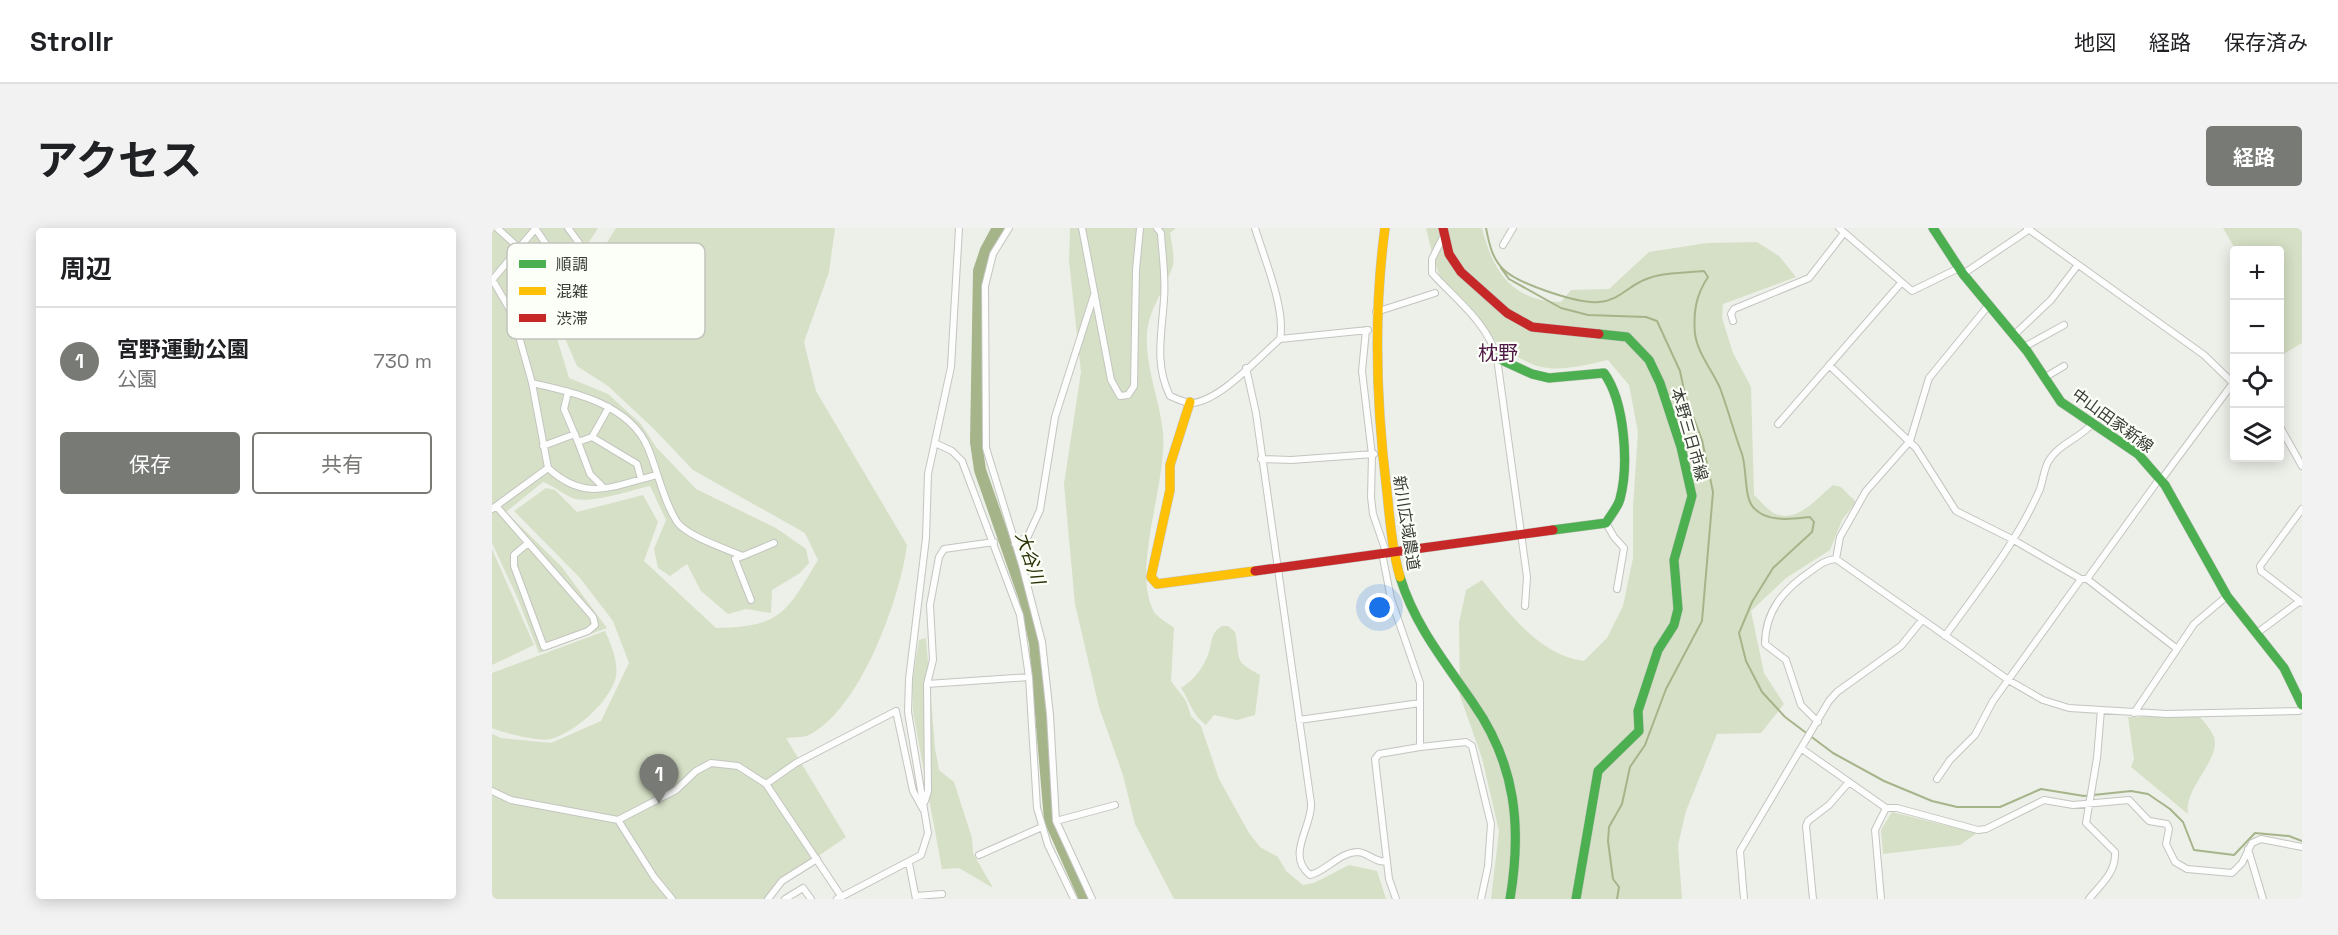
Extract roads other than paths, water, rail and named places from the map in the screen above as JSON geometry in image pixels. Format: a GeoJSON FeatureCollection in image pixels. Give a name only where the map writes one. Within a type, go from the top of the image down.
{"type":"FeatureCollection","features":[{"type":"Feature","properties":{"kind":"street"},"geometry":{"type":"LineString","coordinates":[[497,228],[514,243]]}},
{"type":"Feature","properties":{"kind":"street"},"geometry":{"type":"LineString","coordinates":[[523,243],[535,228],[545,243]]}},
{"type":"Feature","properties":{"kind":"street"},"geometry":{"type":"LineString","coordinates":[[568,228],[579,243]]}},
{"type":"Feature","properties":{"kind":"street"},"geometry":{"type":"LineString","coordinates":[[492,791],[512,800],[618,820],[676,790],[696,771],[711,763],[738,766],[766,784],[817,859],[839,898],[921,855],[928,833],[908,712],[909,679],[926,538],[928,474],[951,367],[959,228]]}},
{"type":"Feature","properties":{"kind":"street"},"geometry":{"type":"LineString","coordinates":[[1009,228],[993,254],[985,286],[984,422],[986,448],[1042,642],[1050,715],[1056,821],[1092,899]]}},
{"type":"Feature","properties":{"kind":"street"},"geometry":{"type":"LineString","coordinates":[[1082,228],[1111,380],[1119,396],[1128,396],[1134,386],[1136,270],[1140,228]]}},
{"type":"Feature","properties":{"kind":"street"},"geometry":{"type":"LineString","coordinates":[[1157,228],[1161,233],[1165,297],[1158,348],[1163,382],[1170,396],[1190,402],[1208,398],[1280,339],[1370,330],[1363,395],[1377,454],[1373,514],[1387,552],[1390,598],[1420,683],[1420,747]]}},
{"type":"Feature","properties":{"kind":"street"},"geometry":{"type":"LineString","coordinates":[[1255,228],[1279,310],[1282,329],[1280,339]]}},
{"type":"Feature","properties":{"kind":"street","name":"新川広域農道"},"geometry":{"type":"LineString","coordinates":[[1385,228],[1376,312],[1370,330],[1377,454],[1387,552],[1430,644],[1487,723],[1512,779],[1518,818],[1518,857],[1510,899]]}},
{"type":"Feature","properties":{"kind":"street"},"geometry":{"type":"LineString","coordinates":[[1503,245],[1514,228]]}},
{"type":"Feature","properties":{"kind":"street","name":"中山田家新線"},"geometry":{"type":"LineString","coordinates":[[1933,228],[1961,271],[2024,347],[2061,402],[2138,454],[2161,480],[2178,503],[2227,596],[2284,668],[2302,706]]}},
{"type":"Feature","properties":{"kind":"street"},"geometry":{"type":"LineString","coordinates":[[1733,321],[1731,314],[1734,309],[1809,278],[1842,230],[1912,291],[1961,271],[2029,229],[2077,266],[2204,355],[2230,380]]}},
{"type":"Feature","properties":{"kind":"street"},"geometry":{"type":"LineString","coordinates":[[1444,231],[1432,259],[1432,273],[1485,328],[1497,358],[1527,577],[1525,606]]}},
{"type":"Feature","properties":{"kind":"street","name":"本野三日市線"},"geometry":{"type":"LineString","coordinates":[[1444,231],[1449,254],[1461,273],[1484,290],[1507,314],[1532,327],[1578,333],[1609,333],[1627,337],[1637,345],[1649,360],[1660,383],[1681,447],[1692,496],[1674,560],[1678,609],[1674,625],[1658,650],[1638,711],[1639,730],[1633,739],[1598,771],[1576,899]]}},
{"type":"Feature","properties":{"kind":"street"},"geometry":{"type":"LineString","coordinates":[[507,262],[492,279],[507,305]]}},
{"type":"Feature","properties":{"kind":"street"},"geometry":{"type":"LineString","coordinates":[[2014,335],[2051,300],[2077,266]]}},
{"type":"Feature","properties":{"kind":"street"},"geometry":{"type":"LineString","coordinates":[[1778,424],[1901,283]]}},
{"type":"Feature","properties":{"kind":"street"},"geometry":{"type":"LineString","coordinates":[[1015,544],[1028,536],[1040,510],[1055,417],[1095,293]]}},
{"type":"Feature","properties":{"kind":"street"},"geometry":{"type":"LineString","coordinates":[[1376,312],[1435,293]]}},
{"type":"Feature","properties":{"kind":"street"},"geometry":{"type":"LineString","coordinates":[[1836,559],[1840,537],[1866,490],[1910,441],[1929,378],[1988,306]]}},
{"type":"Feature","properties":{"kind":"street"},"geometry":{"type":"LineString","coordinates":[[2024,347],[2064,325]]}},
{"type":"Feature","properties":{"kind":"street"},"geometry":{"type":"LineString","coordinates":[[520,339],[532,384],[548,468],[572,487],[588,490],[657,475]]}},
{"type":"Feature","properties":{"kind":"street"},"geometry":{"type":"LineString","coordinates":[[1497,358],[1552,379],[1599,373],[1604,373],[1607,377],[1621,412],[1624,434],[1620,500],[1606,523]]}},
{"type":"Feature","properties":{"kind":"street"},"geometry":{"type":"LineString","coordinates":[[1829,365],[1910,441],[1956,511],[2084,579],[2176,648]]}},
{"type":"Feature","properties":{"kind":"street"},"geometry":{"type":"LineString","coordinates":[[2044,378],[2064,366]]}},
{"type":"Feature","properties":{"kind":"street"},"geometry":{"type":"LineString","coordinates":[[1246,368],[1312,814],[1301,838],[1299,854],[1307,872],[1315,874],[1351,853],[1365,853],[1379,862],[1387,861]]}},
{"type":"Feature","properties":{"kind":"street"},"geometry":{"type":"LineString","coordinates":[[532,384],[568,392],[609,407],[637,430],[648,446],[657,475],[678,523],[689,532],[742,556]]}},
{"type":"Feature","properties":{"kind":"street"},"geometry":{"type":"LineString","coordinates":[[1937,779],[1950,760],[1975,735],[1994,701],[2157,482],[2161,480],[2230,389]]}},
{"type":"Feature","properties":{"kind":"street"},"geometry":{"type":"LineString","coordinates":[[568,392],[564,409],[590,474],[604,488]]}},
{"type":"Feature","properties":{"kind":"street"},"geometry":{"type":"LineString","coordinates":[[1190,402],[1170,465],[1170,490],[1151,576],[1156,584],[1606,523]]}},
{"type":"Feature","properties":{"kind":"street"},"geometry":{"type":"LineString","coordinates":[[578,442],[592,437],[609,407]]}},
{"type":"Feature","properties":{"kind":"street"},"geometry":{"type":"LineString","coordinates":[[1945,636],[1995,567],[2012,539],[2040,488],[2048,462],[2064,444],[2083,435],[2092,424]]}},
{"type":"Feature","properties":{"kind":"street"},"geometry":{"type":"LineString","coordinates":[[543,446],[575,434]]}},
{"type":"Feature","properties":{"kind":"street"},"geometry":{"type":"LineString","coordinates":[[2284,434],[2302,466]]}},
{"type":"Feature","properties":{"kind":"street"},"geometry":{"type":"LineString","coordinates":[[592,437],[638,464],[641,479]]}},
{"type":"Feature","properties":{"kind":"street"},"geometry":{"type":"LineString","coordinates":[[935,444],[952,451],[962,461],[1020,615],[1029,677],[1037,808],[1042,827],[1074,899]]}},
{"type":"Feature","properties":{"kind":"street"},"geometry":{"type":"LineString","coordinates":[[1261,459],[1291,460],[1377,454]]}},
{"type":"Feature","properties":{"kind":"street"},"geometry":{"type":"LineString","coordinates":[[528,543],[514,555],[514,566],[544,647],[588,631],[595,625],[593,617],[528,543],[494,508],[548,468]]}},
{"type":"Feature","properties":{"kind":"street"},"geometry":{"type":"LineString","coordinates":[[2257,633],[2301,602],[2261,571],[2260,566],[2302,509]]}},
{"type":"Feature","properties":{"kind":"street"},"geometry":{"type":"LineString","coordinates":[[1606,523],[1624,548],[1617,590]]}},
{"type":"Feature","properties":{"kind":"street"},"geometry":{"type":"LineString","coordinates":[[924,804],[928,791],[927,684],[933,660],[930,605],[939,557],[944,549],[994,542]]}},
{"type":"Feature","properties":{"kind":"street"},"geometry":{"type":"LineString","coordinates":[[751,600],[735,560],[774,543]]}},
{"type":"Feature","properties":{"kind":"street"},"geometry":{"type":"LineString","coordinates":[[1818,722],[1801,705],[1785,660],[1765,644],[1765,636],[1775,603],[1793,583],[1827,560],[1836,559],[2010,681],[2043,700],[2069,708],[2134,713],[2299,711],[2302,706]]}},
{"type":"Feature","properties":{"kind":"street"},"geometry":{"type":"LineString","coordinates":[[2134,713],[2194,624],[2227,596]]}},
{"type":"Feature","properties":{"kind":"street"},"geometry":{"type":"LineString","coordinates":[[1744,899],[1740,850],[1836,692],[1901,646],[1922,620]]}},
{"type":"Feature","properties":{"kind":"street"},"geometry":{"type":"LineString","coordinates":[[927,684],[1029,677]]}},
{"type":"Feature","properties":{"kind":"street"},"geometry":{"type":"LineString","coordinates":[[1299,720],[1420,703]]}},
{"type":"Feature","properties":{"kind":"street"},"geometry":{"type":"LineString","coordinates":[[2089,899],[2107,879],[2115,861],[2115,852],[2086,823],[2101,710]]}},
{"type":"Feature","properties":{"kind":"street"},"geometry":{"type":"LineString","coordinates":[[766,784],[796,763],[896,711],[913,791],[925,812]]}},
{"type":"Feature","properties":{"kind":"street"},"geometry":{"type":"LineString","coordinates":[[1396,899],[1389,879],[1375,759],[1379,754],[1466,742],[1472,746],[1491,824],[1488,866],[1481,899]]}},
{"type":"Feature","properties":{"kind":"street"},"geometry":{"type":"LineString","coordinates":[[1802,749],[1886,808],[1897,808],[1978,830],[1986,829],[2044,800],[2073,805],[2129,800],[2149,821],[2167,824],[2169,829],[2166,844],[2175,862],[2187,869],[2232,873],[2242,863],[2252,843],[2261,839],[2302,847]]}},
{"type":"Feature","properties":{"kind":"street"},"geometry":{"type":"LineString","coordinates":[[1813,899],[1806,826],[1808,821],[1829,805],[1849,782]]}},
{"type":"Feature","properties":{"kind":"street"},"geometry":{"type":"LineString","coordinates":[[1056,821],[1115,805]]}},
{"type":"Feature","properties":{"kind":"street"},"geometry":{"type":"LineString","coordinates":[[1881,899],[1875,830],[1886,808]]}},
{"type":"Feature","properties":{"kind":"street"},"geometry":{"type":"LineString","coordinates":[[618,820],[654,876],[672,899]]}},
{"type":"Feature","properties":{"kind":"street"},"geometry":{"type":"LineString","coordinates":[[979,855],[1042,827]]}},
{"type":"Feature","properties":{"kind":"street"},"geometry":{"type":"LineString","coordinates":[[2248,849],[2263,899]]}},
{"type":"Feature","properties":{"kind":"street"},"geometry":{"type":"LineString","coordinates":[[779,899],[770,896],[782,881],[817,859]]}},
{"type":"Feature","properties":{"kind":"street"},"geometry":{"type":"LineString","coordinates":[[909,863],[916,897],[942,894]]}},
{"type":"Feature","properties":{"kind":"street"},"geometry":{"type":"LineString","coordinates":[[785,899],[803,888],[811,899]]}},
{"type":"Feature","properties":{"kind":"waterway","name":"大谷川"},"geometry":{"type":"LineString","coordinates":[[998,228],[986,250],[979,271],[976,442],[980,470],[1025,599],[1035,643],[1050,820],[1085,899]]}},
{"type":"Feature","properties":{"kind":"waterway"},"geometry":{"type":"LineString","coordinates":[[1486,228],[1494,256],[1504,270],[1535,287],[1577,300],[1606,301],[1644,280],[1665,274],[1704,271],[1708,277],[1696,304],[1695,334],[1702,355],[1720,388],[1742,454],[1750,502],[1758,512],[1765,516],[1780,519],[1810,517],[1814,522],[1812,532],[1773,568],[1752,602],[1739,633],[1746,661],[1762,692],[1785,717],[1833,753],[1884,781],[1932,801],[1957,807],[2000,807],[2041,789],[2084,796],[2131,791],[2148,794],[2170,809],[2183,822],[2194,850],[2234,855],[2255,833],[2289,836],[2302,841]]}},
{"type":"Feature","properties":{"kind":"waterway"},"geometry":{"type":"LineString","coordinates":[[1501,268],[1509,279],[1561,308],[1588,315],[1646,317],[1657,321],[1680,371],[1685,395],[1702,440],[1713,492],[1702,621],[1666,689],[1645,745],[1630,767],[1622,804],[1609,827],[1608,841],[1613,879],[1619,887],[1617,899]]}},
{"type":"Feature","properties":{"kind":"place","name":"宮野運動公園"},"geometry":{"type":"Point","coordinates":[659,804]}},
{"type":"Feature","properties":{"kind":"district","name":"枕野"},"geometry":{"type":"Point","coordinates":[1498,353]}}]}
